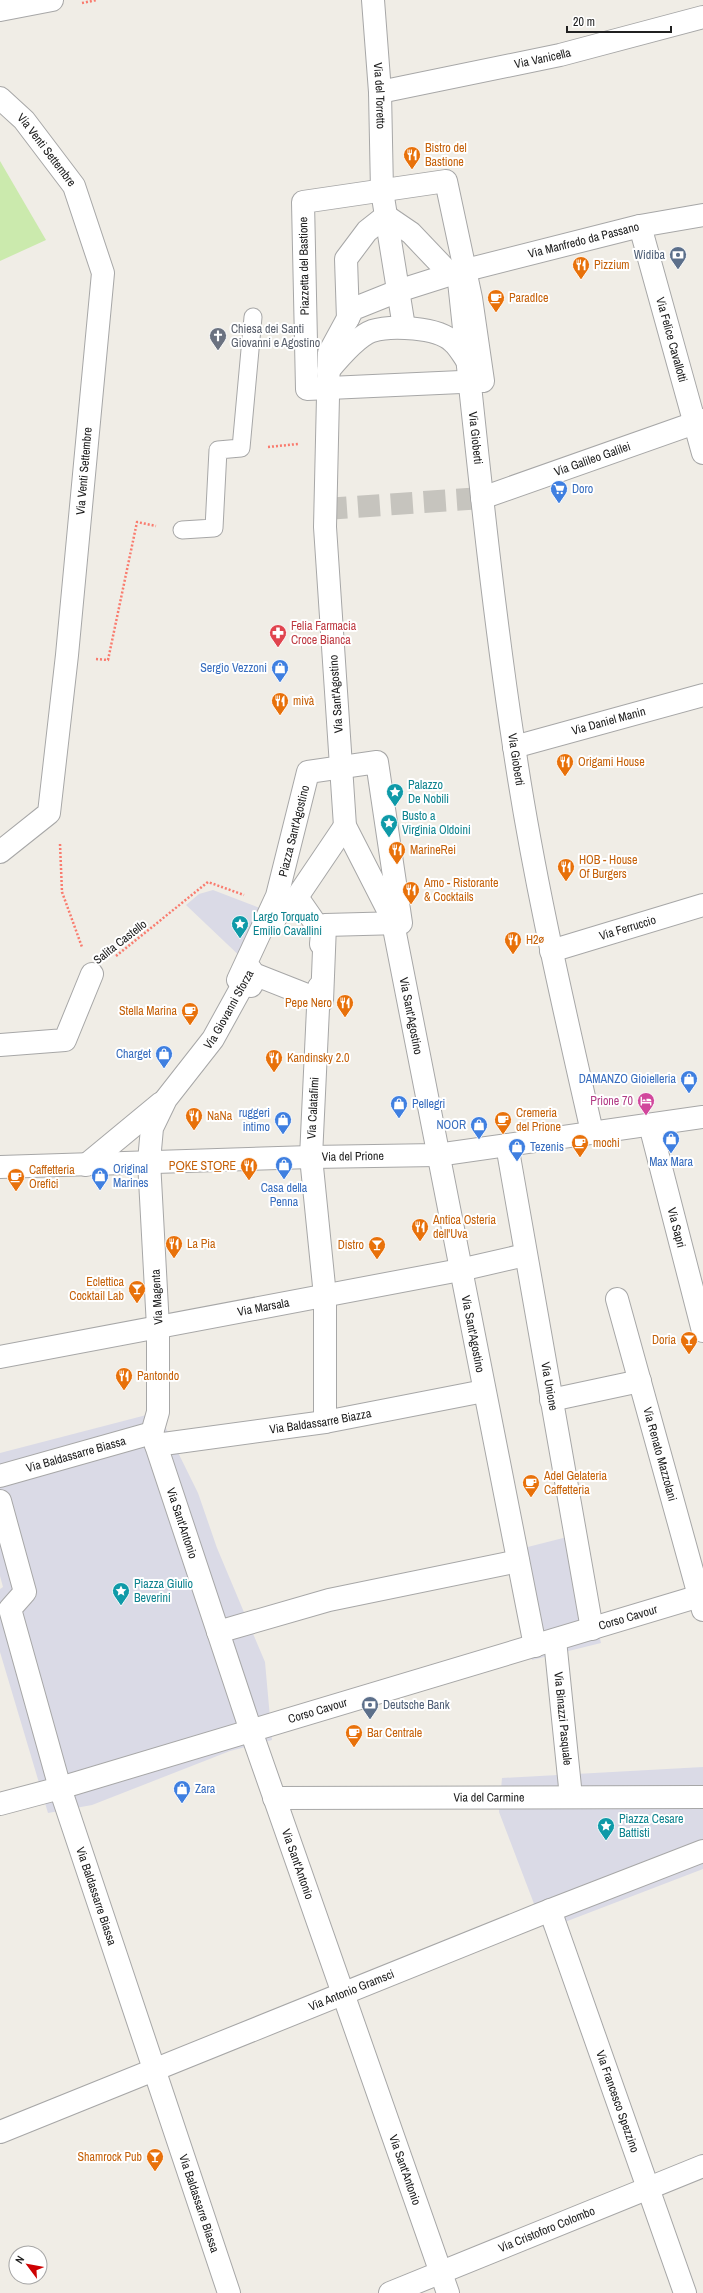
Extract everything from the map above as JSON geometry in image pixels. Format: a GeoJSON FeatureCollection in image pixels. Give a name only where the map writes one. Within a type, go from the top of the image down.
{"type":"FeatureCollection","features":[{"type":"Feature","properties":{"kind":"street"},"geometry":{"type":"LineString","coordinates":[[0,10],[52,0]]}},
{"type":"Feature","properties":{"kind":"street","name":"Via del Torretto"},"geometry":{"type":"LineString","coordinates":[[373,0],[380,92],[382,191]]}},
{"type":"Feature","properties":{"kind":"street","name":"Via Vanicella"},"geometry":{"type":"LineString","coordinates":[[380,92],[560,55],[703,17]]}},
{"type":"Feature","properties":{"kind":"street","name":"Via Venti Settembre"},"geometry":{"type":"LineString","coordinates":[[0,98],[24,120],[74,186],[103,273],[67,647],[49,813],[0,852]]}},
{"type":"Feature","properties":{"kind":"street","name":"Piazzetta del Bastione"},"geometry":{"type":"LineString","coordinates":[[446,181],[458,272],[472,298],[483,381],[469,372],[328,379],[307,388],[303,202],[382,191],[446,181]]}},
{"type":"Feature","properties":{"kind":"street"},"geometry":{"type":"LineString","coordinates":[[382,191],[404,327]]}},
{"type":"Feature","properties":{"kind":"street","name":"Via Manfredo da Passano"},"geometry":{"type":"LineString","coordinates":[[458,272],[640,226],[703,215]]}},
{"type":"Feature","properties":{"kind":"street"},"geometry":{"type":"LineString","coordinates":[[386,216],[411,233],[458,272]]}},
{"type":"Feature","properties":{"kind":"street"},"geometry":{"type":"LineString","coordinates":[[348,319],[346,259],[366,230],[386,216]]}},
{"type":"Feature","properties":{"kind":"street","name":"Via Felice Cavallotti"},"geometry":{"type":"LineString","coordinates":[[640,226],[698,421],[703,453]]}},
{"type":"Feature","properties":{"kind":"street"},"geometry":{"type":"LineString","coordinates":[[328,379],[329,353],[353,310],[398,291],[458,272]]}},
{"type":"Feature","properties":{"kind":"street"},"geometry":{"type":"LineString","coordinates":[[328,379],[345,353],[372,331],[404,327],[426,330],[452,341],[469,372]]}},
{"type":"Feature","properties":{"kind":"street","name":"Via Gioberti"},"geometry":{"type":"LineString","coordinates":[[469,372],[482,498],[514,747],[551,951],[592,1132]]}},
{"type":"Feature","properties":{"kind":"street","name":"Via Sant'Agostino"},"geometry":{"type":"LineString","coordinates":[[328,379],[325,527],[345,826],[392,918],[437,1155],[535,1646]]}},
{"type":"Feature","properties":{"kind":"street","name":"Via Galileo Galilei"},"geometry":{"type":"LineString","coordinates":[[482,498],[698,421]]}},
{"type":"Feature","properties":{"kind":"street","name":"Via Daniel Manin"},"geometry":{"type":"LineString","coordinates":[[514,747],[703,695]]}},
{"type":"Feature","properties":{"kind":"street","name":"Piazza Sant'Agostino"},"geometry":{"type":"LineString","coordinates":[[245,983],[238,980],[277,896],[308,772],[377,762],[401,923],[393,923]]}},
{"type":"Feature","properties":{"kind":"street"},"geometry":{"type":"LineString","coordinates":[[297,898],[345,826]]}},
{"type":"Feature","properties":{"kind":"street","name":"Via Giovanni Sforza"},"geometry":{"type":"LineString","coordinates":[[149,1162],[152,1128],[166,1099],[213,1039],[245,983],[280,909],[297,898]]}},
{"type":"Feature","properties":{"kind":"street","name":"Via Calatafimi"},"geometry":{"type":"LineString","coordinates":[[297,898],[322,934],[310,1157],[325,1296],[325,1422]]}},
{"type":"Feature","properties":{"kind":"street","name":"Via Ferruccio"},"geometry":{"type":"LineString","coordinates":[[551,951],[703,905]]}},
{"type":"Feature","properties":{"kind":"street"},"geometry":{"type":"LineString","coordinates":[[245,983],[251,986],[256,974],[322,1001],[325,925],[393,923]]}},
{"type":"Feature","properties":{"kind":"street"},"geometry":{"type":"LineString","coordinates":[[0,1045],[65,1040],[92,974]]}},
{"type":"Feature","properties":{"kind":"street","name":"Via Giovanni Sforza"},"geometry":{"type":"LineString","coordinates":[[86,1165],[166,1099]]}},
{"type":"Feature","properties":{"kind":"street","name":"Via del Prione"},"geometry":{"type":"LineString","coordinates":[[0,1167],[310,1157],[437,1155],[650,1125],[703,1116]]}},
{"type":"Feature","properties":{"kind":"street","name":"Via Sapri"},"geometry":{"type":"LineString","coordinates":[[650,1125],[703,1331]]}},
{"type":"Feature","properties":{"kind":"street","name":"Via Unione"},"geometry":{"type":"LineString","coordinates":[[507,1145],[592,1629]]}},
{"type":"Feature","properties":{"kind":"street","name":"Via Magenta"},"geometry":{"type":"LineString","coordinates":[[149,1162],[158,1327],[158,1412],[154,1439]]}},
{"type":"Feature","properties":{"kind":"street","name":"Via Marsala"},"geometry":{"type":"LineString","coordinates":[[0,1356],[325,1296],[526,1256]]}},
{"type":"Feature","properties":{"kind":"street","name":"Via Renato Mazzolani"},"geometry":{"type":"LineString","coordinates":[[617,1299],[702,1601]]}},
{"type":"Feature","properties":{"kind":"street"},"geometry":{"type":"LineString","coordinates":[[551,1400],[640,1381]]}},
{"type":"Feature","properties":{"kind":"street","name":"Via Baldassarre Biazza"},"geometry":{"type":"LineString","coordinates":[[154,1439],[325,1422],[484,1391]]}},
{"type":"Feature","properties":{"kind":"street","name":"Via Baldassarre Biassa"},"geometry":{"type":"LineString","coordinates":[[0,1476],[154,1439]]}},
{"type":"Feature","properties":{"kind":"street","name":"Via Sant'Antonio"},"geometry":{"type":"LineString","coordinates":[[154,1439],[274,1798],[448,2293]]}},
{"type":"Feature","properties":{"kind":"street","name":"Via Baldassarre Biassa"},"geometry":{"type":"LineString","coordinates":[[0,1501],[25,1592],[10,1609],[60,1788],[156,2071],[229,2293]]}},
{"type":"Feature","properties":{"kind":"street"},"geometry":{"type":"LineString","coordinates":[[218,1632],[329,1600],[518,1561]]}},
{"type":"Feature","properties":{"kind":"street","name":"Corso Cavour"},"geometry":{"type":"LineString","coordinates":[[0,1804],[60,1788],[592,1629],[702,1601]]}},
{"type":"Feature","properties":{"kind":"street","name":"Via Binazzi Pasquale"},"geometry":{"type":"LineString","coordinates":[[555,1640],[571,1797]]}},
{"type":"Feature","properties":{"kind":"street","name":"Via del Carmine"},"geometry":{"type":"LineString","coordinates":[[274,1798],[703,1797]]}},
{"type":"Feature","properties":{"kind":"street","name":"Via Antonio Gramsci"},"geometry":{"type":"LineString","coordinates":[[0,2132],[156,2071],[550,1910],[703,1851]]}},
{"type":"Feature","properties":{"kind":"street","name":"Via Francesco Spezzino"},"geometry":{"type":"LineString","coordinates":[[550,1910],[685,2293]]}},
{"type":"Feature","properties":{"kind":"street","name":"Via Cristoforo Colombo"},"geometry":{"type":"LineString","coordinates":[[390,2293],[648,2190],[703,2166]]}},
{"type":"Feature","properties":{"kind":"lane"},"geometry":{"type":"LineString","coordinates":[[182,530],[214,528],[218,450],[241,448],[253,318]]}},
{"type":"Feature","properties":{"kind":"path"},"geometry":{"type":"LineString","coordinates":[[241,448],[327,443]]}},
{"type":"Feature","properties":{"kind":"path"},"geometry":{"type":"LineString","coordinates":[[108,660],[137,522]]}},
{"type":"Feature","properties":{"kind":"path","name":"Salita Castello"},"geometry":{"type":"LineString","coordinates":[[59,839],[62,892],[92,974],[170,914],[208,882],[272,906]]}},
{"type":"Feature","properties":{"kind":"green space"},"geometry":{"type":"Polygon","coordinates":[[[0,161],[46,240],[0,261],[0,161]]]}},
{"type":"Feature","properties":{"kind":"shaded area","name":"Largo Torquato Emilio Cavallini"},"geometry":{"type":"Polygon","coordinates":[[[213,890],[270,912],[246,962],[186,905],[199,894],[213,890]]]}},
{"type":"Feature","properties":{"kind":"shaded area","name":"Piazza Giulio Beverini"},"geometry":{"type":"Polygon","coordinates":[[[158,1412],[198,1493],[217,1548],[265,1662],[272,1740],[230,1751],[92,1805],[48,1813],[0,1652],[0,1589],[3,1587],[0,1576],[0,1453],[158,1412]]]}},
{"type":"Feature","properties":{"kind":"shaded area"},"geometry":{"type":"Polygon","coordinates":[[[575,1535],[601,1643],[532,1660],[508,1552],[575,1535]]]}},
{"type":"Feature","properties":{"kind":"shaded area","name":"Piazza Cesare Battisti"},"geometry":{"type":"Polygon","coordinates":[[[703,1767],[703,1869],[544,1930],[499,1812],[502,1778],[703,1767]]]}},
{"type":"Feature","properties":{"kind":"tunnel"},"geometry":{"type":"LineString","coordinates":[[325,509],[482,498]]}},
{"type":"Feature","properties":{"kind":"place","name":"Bistro del Bastione"},"geometry":{"type":"Point","coordinates":[412,170]}},
{"type":"Feature","properties":{"kind":"place","name":"Widiba"},"geometry":{"type":"Point","coordinates":[678,270]}},
{"type":"Feature","properties":{"kind":"place","name":"Pizzium"},"geometry":{"type":"Point","coordinates":[581,280]}},
{"type":"Feature","properties":{"kind":"place","name":"ParadIce"},"geometry":{"type":"Point","coordinates":[496,313]}},
{"type":"Feature","properties":{"kind":"place","name":"Chiesa dei Santi Giovanni e Agostino"},"geometry":{"type":"Point","coordinates":[218,351]}},
{"type":"Feature","properties":{"kind":"place","name":"Doro"},"geometry":{"type":"Point","coordinates":[559,504]}},
{"type":"Feature","properties":{"kind":"place","name":"Felia Farmacia Croce Bianca"},"geometry":{"type":"Point","coordinates":[278,648]}},
{"type":"Feature","properties":{"kind":"place","name":"Sergio Vezzoni"},"geometry":{"type":"Point","coordinates":[280,683]}},
{"type":"Feature","properties":{"kind":"place","name":"mivà"},"geometry":{"type":"Point","coordinates":[280,716]}},
{"type":"Feature","properties":{"kind":"place","name":"Origami House"},"geometry":{"type":"Point","coordinates":[565,777]}},
{"type":"Feature","properties":{"kind":"place","name":"Palazzo De Nobili"},"geometry":{"type":"Point","coordinates":[395,807]}},
{"type":"Feature","properties":{"kind":"place","name":"Busto a Virginia Oldoini"},"geometry":{"type":"Point","coordinates":[389,838]}},
{"type":"Feature","properties":{"kind":"place","name":"MarineRei"},"geometry":{"type":"Point","coordinates":[397,865]}},
{"type":"Feature","properties":{"kind":"place","name":"HOB - House Of Burgers"},"geometry":{"type":"Point","coordinates":[566,882]}},
{"type":"Feature","properties":{"kind":"place","name":"Amo - Ristorante & Cocktails"},"geometry":{"type":"Point","coordinates":[411,905]}},
{"type":"Feature","properties":{"kind":"place","name":"Largo Torquato Emilio Cavallini"},"geometry":{"type":"Point","coordinates":[240,939]}},
{"type":"Feature","properties":{"kind":"place","name":"H2∅"},"geometry":{"type":"Point","coordinates":[513,955]}},
{"type":"Feature","properties":{"kind":"place","name":"Pepe Nero"},"geometry":{"type":"Point","coordinates":[345,1018]}},
{"type":"Feature","properties":{"kind":"place","name":"Stella Marina"},"geometry":{"type":"Point","coordinates":[190,1026]}},
{"type":"Feature","properties":{"kind":"place","name":"Charget"},"geometry":{"type":"Point","coordinates":[164,1069]}},
{"type":"Feature","properties":{"kind":"place","name":"Kandinsky 2.0"},"geometry":{"type":"Point","coordinates":[274,1073]}},
{"type":"Feature","properties":{"kind":"place","name":"DAMANZO Gioielleria"},"geometry":{"type":"Point","coordinates":[689,1094]}},
{"type":"Feature","properties":{"kind":"place","name":"Prione 70"},"geometry":{"type":"Point","coordinates":[646,1116]}},
{"type":"Feature","properties":{"kind":"place","name":"Pellegri"},"geometry":{"type":"Point","coordinates":[399,1119]}},
{"type":"Feature","properties":{"kind":"place","name":"NaNa"},"geometry":{"type":"Point","coordinates":[194,1131]}},
{"type":"Feature","properties":{"kind":"place","name":"ruggeri intimo"},"geometry":{"type":"Point","coordinates":[283,1135]}},
{"type":"Feature","properties":{"kind":"place","name":"Cremeria del Prione"},"geometry":{"type":"Point","coordinates":[503,1135]}},
{"type":"Feature","properties":{"kind":"place","name":"NOOR"},"geometry":{"type":"Point","coordinates":[479,1140]}},
{"type":"Feature","properties":{"kind":"place","name":"Max Mara"},"geometry":{"type":"Point","coordinates":[671,1154]}},
{"type":"Feature","properties":{"kind":"place","name":"mochi"},"geometry":{"type":"Point","coordinates":[580,1158]}},
{"type":"Feature","properties":{"kind":"place","name":"Tezenis"},"geometry":{"type":"Point","coordinates":[517,1162]}},
{"type":"Feature","properties":{"kind":"place","name":"Casa della Penna"},"geometry":{"type":"Point","coordinates":[284,1180]}},
{"type":"Feature","properties":{"kind":"place","name":"PO̲KE STO̲RE"},"geometry":{"type":"Point","coordinates":[249,1181]}},
{"type":"Feature","properties":{"kind":"place","name":"Original Marines"},"geometry":{"type":"Point","coordinates":[100,1191]}},
{"type":"Feature","properties":{"kind":"place","name":"Caffetteria Orefici"},"geometry":{"type":"Point","coordinates":[16,1192]}},
{"type":"Feature","properties":{"kind":"place","name":"Antica Osteria dell'Uva"},"geometry":{"type":"Point","coordinates":[420,1242]}},
{"type":"Feature","properties":{"kind":"place","name":"La Pia"},"geometry":{"type":"Point","coordinates":[174,1259]}},
{"type":"Feature","properties":{"kind":"place","name":"Distro"},"geometry":{"type":"Point","coordinates":[377,1260]}},
{"type":"Feature","properties":{"kind":"place","name":"Eclettica Cocktail Lab"},"geometry":{"type":"Point","coordinates":[137,1304]}},
{"type":"Feature","properties":{"kind":"place","name":"Doria"},"geometry":{"type":"Point","coordinates":[689,1355]}},
{"type":"Feature","properties":{"kind":"place","name":"Pantondo"},"geometry":{"type":"Point","coordinates":[124,1391]}},
{"type":"Feature","properties":{"kind":"place","name":"Adel Gelateria Caffetteria"},"geometry":{"type":"Point","coordinates":[531,1498]}},
{"type":"Feature","properties":{"kind":"place","name":"Piazza Giulio Beverini"},"geometry":{"type":"Point","coordinates":[121,1606]}},
{"type":"Feature","properties":{"kind":"place","name":"Deutsche Bank"},"geometry":{"type":"Point","coordinates":[370,1720]}},
{"type":"Feature","properties":{"kind":"place","name":"Bar Centrale"},"geometry":{"type":"Point","coordinates":[354,1748]}},
{"type":"Feature","properties":{"kind":"place","name":"Zara"},"geometry":{"type":"Point","coordinates":[182,1804]}},
{"type":"Feature","properties":{"kind":"place","name":"Piazza Cesare Battisti"},"geometry":{"type":"Point","coordinates":[606,1841]}},
{"type":"Feature","properties":{"kind":"place","name":"Shamrock Pub"},"geometry":{"type":"Point","coordinates":[155,2172]}}]}
